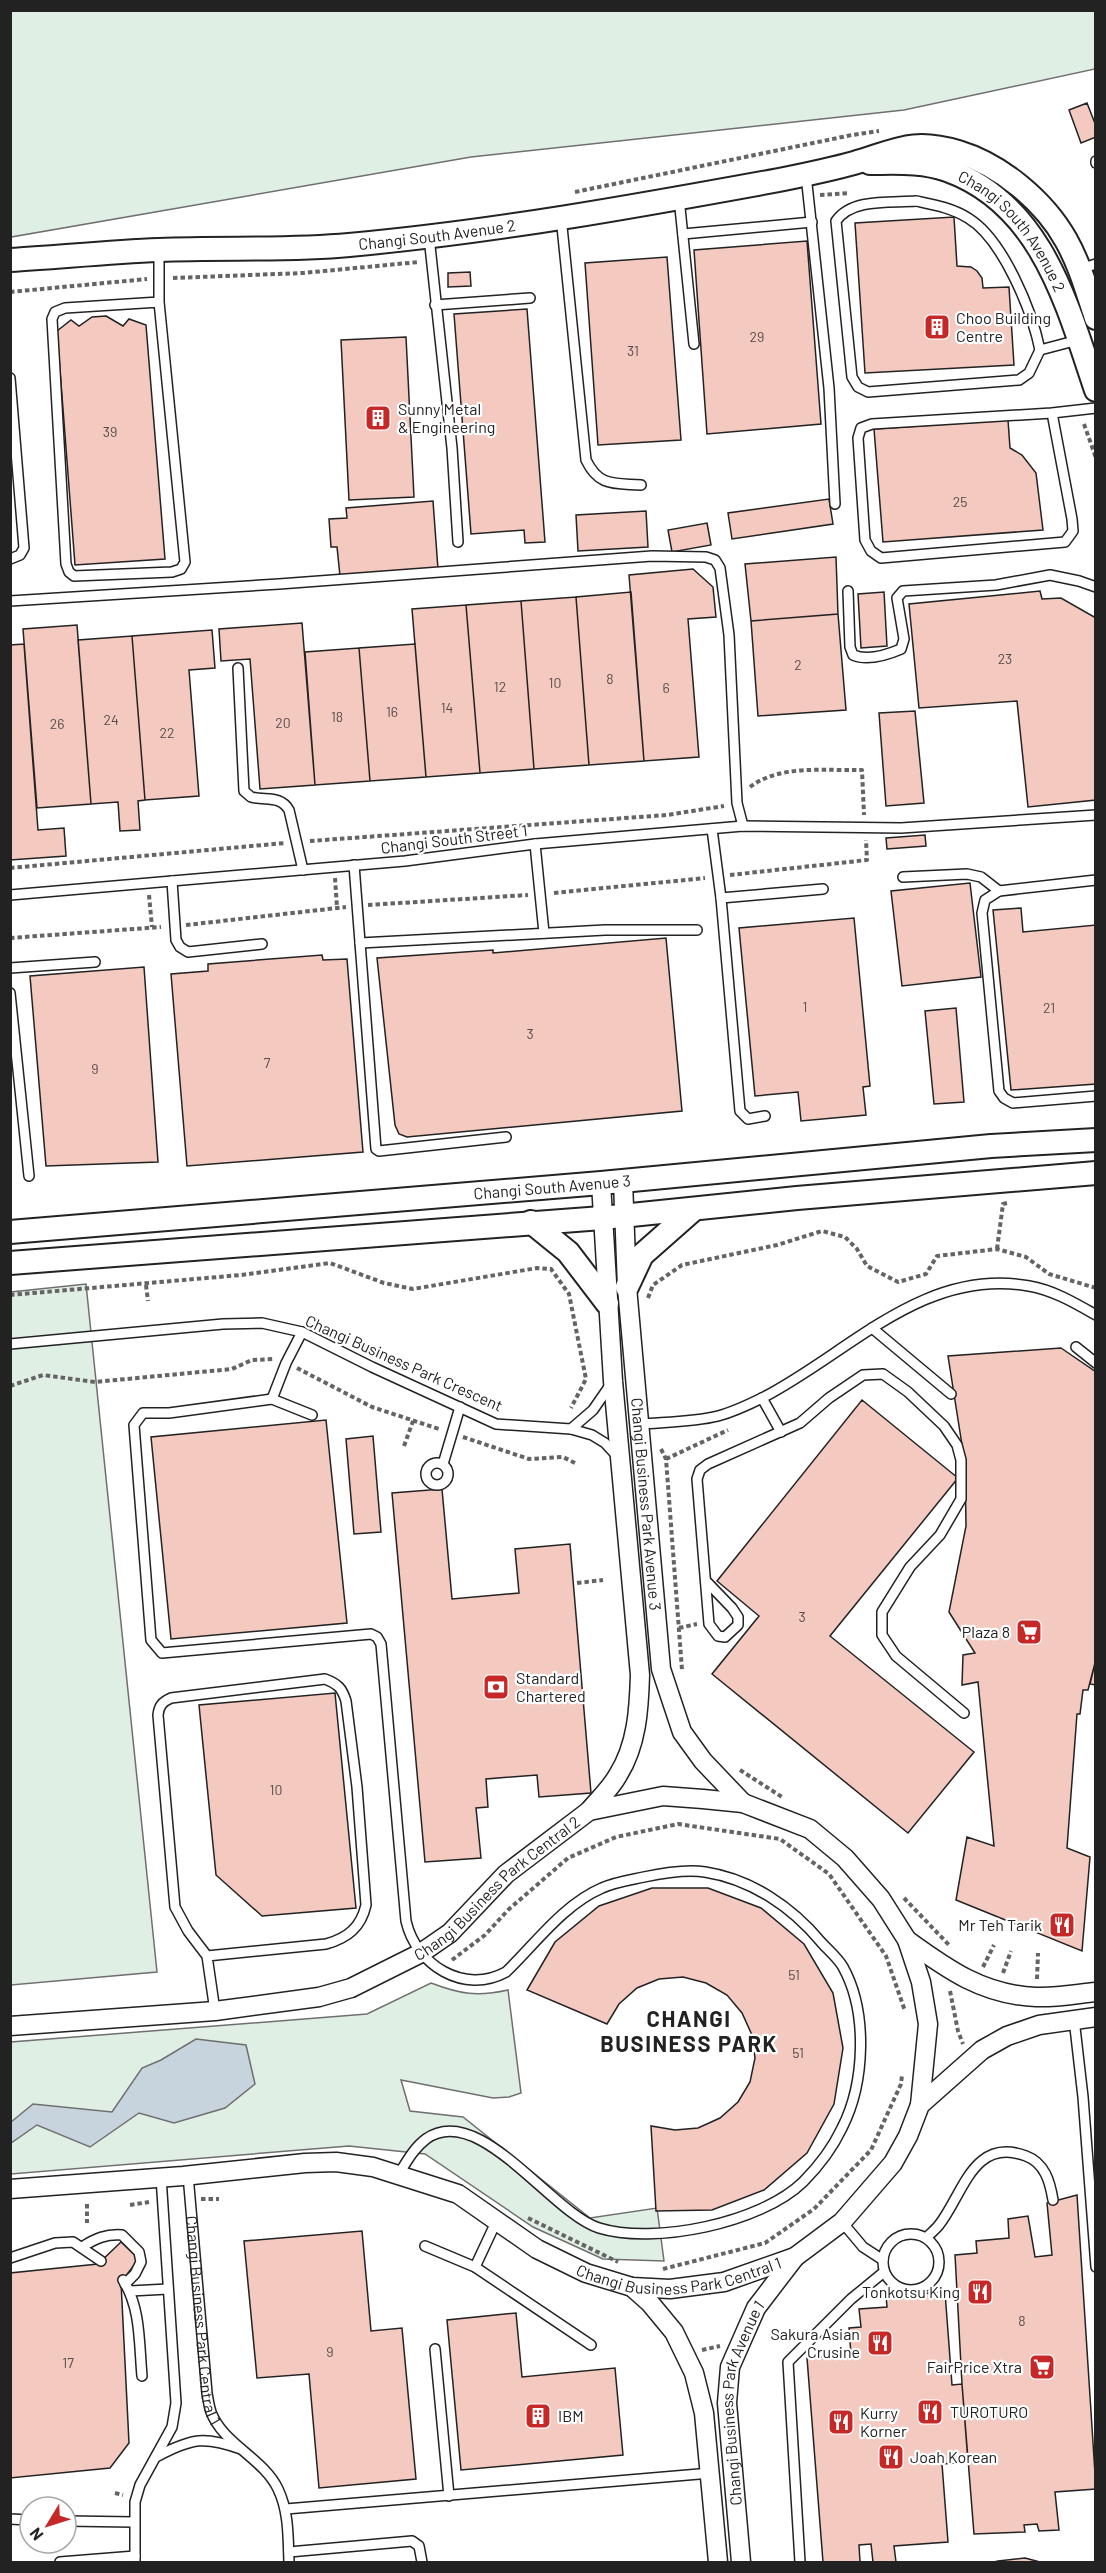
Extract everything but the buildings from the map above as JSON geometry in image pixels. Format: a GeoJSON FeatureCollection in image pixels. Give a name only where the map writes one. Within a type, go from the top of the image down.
{"type":"FeatureCollection","features":[{"type":"Feature","properties":{"kind":"street","name":"Changi South Avenue 2"},"geometry":{"type":"LineString","coordinates":[[10,260],[159,250],[345,246],[429,237],[679,198],[807,185],[890,149],[909,145],[933,146],[959,152],[987,164],[1016,184],[1049,216],[1088,266],[1095,318]]}},
{"type":"Feature","properties":{"kind":"street","name":"Changi South Avenue 2"},"geometry":{"type":"LineString","coordinates":[[856,162],[919,164],[947,170],[979,185],[1015,215],[1044,254],[1063,291],[1095,390]]}},
{"type":"Feature","properties":{"kind":"street","name":"Changi South Avenue 3"},"geometry":{"type":"LineString","coordinates":[[10,1232],[612,1182],[991,1146],[1095,1140]]}},
{"type":"Feature","properties":{"kind":"street","name":"Changi South Avenue 3"},"geometry":{"type":"LineString","coordinates":[[10,1263],[602,1218],[797,1198],[1095,1173]]}},
{"type":"Feature","properties":{"kind":"street","name":"Changi Business Park Avenue 3"},"geometry":{"type":"LineString","coordinates":[[612,1182],[625,1215],[627,1287],[661,1669],[682,1732],[703,1761],[743,1803]]}},
{"type":"Feature","properties":{"kind":"street","name":"Changi Business Park Avenue 3"},"geometry":{"type":"LineString","coordinates":[[589,1811],[621,1769],[631,1746],[639,1713],[640,1675],[613,1381],[602,1218],[612,1182]]}},
{"type":"Feature","properties":{"kind":"street"},"geometry":{"type":"LineString","coordinates":[[627,1287],[642,1255],[693,1210]]}},
{"type":"Feature","properties":{"kind":"street"},"geometry":{"type":"LineString","coordinates":[[531,1222],[568,1252],[607,1303]]}},
{"type":"Feature","properties":{"kind":"street","name":"Changi Business Park Central 2"},"geometry":{"type":"LineString","coordinates":[[10,2025],[214,2011],[319,1997],[351,1988],[421,1953],[450,1933],[506,1874],[589,1811],[663,1796],[743,1803],[810,1829],[845,1858],[881,1899],[907,1940],[921,1982],[928,2024],[920,2105]]}},
{"type":"Feature","properties":{"kind":"street"},"geometry":{"type":"LineString","coordinates":[[907,1940],[949,1970],[970,1982],[988,1988],[1036,1997],[1095,1992]]}},
{"type":"Feature","properties":{"kind":"street","name":"Changi Business Park Central 1"},"geometry":{"type":"LineString","coordinates":[[10,2189],[336,2162],[373,2167],[458,2194],[537,2249],[586,2273],[632,2287],[670,2289],[724,2282],[795,2257],[842,2222],[894,2163],[920,2105],[982,2050],[1007,2036],[1039,2025],[1095,2017]]}},
{"type":"Feature","properties":{"kind":"street","name":"Changi Business Park Avenue 1"},"geometry":{"type":"LineString","coordinates":[[741,2562],[727,2403],[729,2367],[756,2308],[795,2257]]}},
{"type":"Feature","properties":{"kind":"street","name":"Changi Business Park Avenue 1"},"geometry":{"type":"LineString","coordinates":[[632,2287],[650,2303],[674,2332],[694,2373],[704,2413],[718,2562]]}},
{"type":"Feature","properties":{"kind":"lane"},"geometry":{"type":"LineString","coordinates":[[807,185],[829,388],[835,504]]}},
{"type":"Feature","properties":{"kind":"lane"},"geometry":{"type":"LineString","coordinates":[[679,198],[694,344]]}},
{"type":"Feature","properties":{"kind":"lane"},"geometry":{"type":"LineString","coordinates":[[916,201],[946,207],[970,219],[991,240],[1007,266],[1028,313],[1040,350],[1029,373],[1019,380],[868,392],[858,387],[852,376],[836,221],[843,211],[856,206],[916,201]]}},
{"type":"Feature","properties":{"kind":"lane"},"geometry":{"type":"LineString","coordinates":[[561,217],[586,460],[593,473],[605,482],[640,485]]}},
{"type":"Feature","properties":{"kind":"lane"},"geometry":{"type":"LineString","coordinates":[[683,234],[812,222]]}},
{"type":"Feature","properties":{"kind":"lane"},"geometry":{"type":"LineString","coordinates":[[429,237],[452,448],[458,542]]}},
{"type":"Feature","properties":{"kind":"lane"},"geometry":{"type":"LineString","coordinates":[[159,250],[159,302],[185,562],[181,569],[172,572],[74,576],[69,572],[66,564],[52,319],[55,312],[65,308],[159,302]]}},
{"type":"Feature","properties":{"kind":"lane"},"geometry":{"type":"LineString","coordinates":[[435,305],[530,298]]}},
{"type":"Feature","properties":{"kind":"lane"},"geometry":{"type":"LineString","coordinates":[[1040,350],[1079,340]]}},
{"type":"Feature","properties":{"kind":"lane"},"geometry":{"type":"LineString","coordinates":[[10,378],[24,548],[20,555],[10,559]]}},
{"type":"Feature","properties":{"kind":"lane"},"geometry":{"type":"LineString","coordinates":[[1052,413],[1072,519],[1073,531],[1065,542],[881,558],[871,551],[865,540],[858,438],[861,428],[872,424],[1052,413],[1095,408]]}},
{"type":"Feature","properties":{"kind":"lane"},"geometry":{"type":"LineString","coordinates":[[10,601],[279,584],[652,556],[706,557],[715,560],[720,568],[727,624],[737,803],[743,826]]}},
{"type":"Feature","properties":{"kind":"lane"},"geometry":{"type":"LineString","coordinates":[[848,591],[850,647],[853,655],[861,658],[902,649],[904,639],[897,598],[903,591],[996,585],[1050,575],[1079,580],[1095,587]]}},
{"type":"Feature","properties":{"kind":"lane"},"geometry":{"type":"LineString","coordinates":[[238,668],[244,791],[251,797],[275,799],[285,804],[303,870]]}},
{"type":"Feature","properties":{"kind":"lane","name":"Changi South Street 1"},"geometry":{"type":"LineString","coordinates":[[10,895],[454,856],[535,843],[743,826],[901,828],[1095,815]]}},
{"type":"Feature","properties":{"kind":"lane"},"geometry":{"type":"LineString","coordinates":[[712,829],[721,898],[740,1111],[748,1119],[765,1116]]}},
{"type":"Feature","properties":{"kind":"lane"},"geometry":{"type":"LineString","coordinates":[[535,843],[544,933]]}},
{"type":"Feature","properties":{"kind":"lane"},"geometry":{"type":"LineString","coordinates":[[354,865],[376,1149],[506,1137]]}},
{"type":"Feature","properties":{"kind":"lane"},"geometry":{"type":"LineString","coordinates":[[903,877],[967,874],[981,877],[999,891]]}},
{"type":"Feature","properties":{"kind":"lane"},"geometry":{"type":"LineString","coordinates":[[1095,880],[999,891],[985,900],[982,913],[999,1091],[1004,1098],[1013,1103],[1095,1096]]}},
{"type":"Feature","properties":{"kind":"lane"},"geometry":{"type":"LineString","coordinates":[[172,881],[176,940],[180,947],[188,952],[262,944]]}},
{"type":"Feature","properties":{"kind":"lane"},"geometry":{"type":"LineString","coordinates":[[721,898],[824,889]]}},
{"type":"Feature","properties":{"kind":"lane"},"geometry":{"type":"LineString","coordinates":[[360,943],[544,933],[697,930]]}},
{"type":"Feature","properties":{"kind":"lane"},"geometry":{"type":"LineString","coordinates":[[10,968],[95,962]]}},
{"type":"Feature","properties":{"kind":"lane"},"geometry":{"type":"LineString","coordinates":[[10,993],[29,1176]]}},
{"type":"Feature","properties":{"kind":"lane"},"geometry":{"type":"LineString","coordinates":[[641,1424],[717,1416],[762,1398],[906,1308],[946,1290],[987,1282],[1030,1286],[1067,1299],[1095,1315]]}},
{"type":"Feature","properties":{"kind":"lane","name":"Changi Business Park Crescent"},"geometry":{"type":"LineString","coordinates":[[10,1344],[223,1324],[262,1323],[302,1332],[496,1424],[571,1430],[592,1435],[605,1443],[620,1458]]}},
{"type":"Feature","properties":{"kind":"lane"},"geometry":{"type":"LineString","coordinates":[[872,1328],[951,1395]]}},
{"type":"Feature","properties":{"kind":"lane"},"geometry":{"type":"LineString","coordinates":[[272,1399],[286,1363],[302,1332]]}},
{"type":"Feature","properties":{"kind":"lane"},"geometry":{"type":"LineString","coordinates":[[1076,1347],[1095,1363]]}},
{"type":"Feature","properties":{"kind":"lane"},"geometry":{"type":"LineString","coordinates":[[706,1581],[738,1617],[738,1625],[725,1637],[718,1636],[709,1624],[697,1479],[700,1470],[708,1464],[800,1424],[829,1398],[863,1375],[883,1374],[908,1392],[944,1426],[957,1445],[963,1475],[961,1499],[940,1535],[910,1567],[882,1612],[882,1635],[896,1656],[964,1713]]}},
{"type":"Feature","properties":{"kind":"lane"},"geometry":{"type":"LineString","coordinates":[[571,1430],[593,1410],[613,1381]]}},
{"type":"Feature","properties":{"kind":"lane"},"geometry":{"type":"LineString","coordinates":[[762,1398],[781,1432]]}},
{"type":"Feature","properties":{"kind":"lane"},"geometry":{"type":"LineString","coordinates":[[312,1415],[272,1399],[169,1413],[143,1413],[134,1425],[151,1640],[162,1653],[371,1634],[377,1637],[381,1644],[406,1921],[410,1938],[421,1953],[439,1970],[463,1980],[495,1978],[506,1972],[573,1906],[600,1889],[663,1873],[704,1872],[755,1888],[791,1911],[843,1966],[856,1999],[859,2065],[854,2097],[843,2128],[821,2162],[802,2183],[774,2203],[735,2220],[685,2231],[636,2233],[598,2228],[580,2219],[487,2143],[462,2132],[444,2131],[427,2138],[412,2153],[399,2174]]}},
{"type":"Feature","properties":{"kind":"lane"},"geometry":{"type":"LineString","coordinates":[[443,1464],[460,1407]]}},
{"type":"Feature","properties":{"kind":"lane"},"geometry":{"type":"LineString","coordinates":[[207,1956],[326,1944],[340,1940],[357,1928],[363,1917],[366,1905],[354,1765],[346,1701],[342,1690],[336,1683],[325,1679],[171,1698],[159,1707],[175,1907],[188,1931],[207,1956],[214,2011]]}},
{"type":"Feature","properties":{"kind":"lane"},"geometry":{"type":"LineString","coordinates":[[1074,2019],[1083,2097],[1095,2267]]}},
{"type":"Feature","properties":{"kind":"lane"},"geometry":{"type":"LineString","coordinates":[[926,2238],[939,2225],[969,2172],[983,2160],[1001,2152],[1014,2152],[1030,2157],[1044,2170],[1051,2186],[1053,2200]]}},
{"type":"Feature","properties":{"kind":"lane","name":"Changi Business Park Central 1"},"geometry":{"type":"LineString","coordinates":[[188,2175],[207,2393],[211,2413],[223,2431],[262,2465],[277,2487],[286,2509],[289,2562]]}},
{"type":"Feature","properties":{"kind":"lane","name":"Changi Business Park Central 1"},"geometry":{"type":"LineString","coordinates":[[135,2559],[135,2502],[140,2485],[172,2427],[176,2403],[161,2177]]}},
{"type":"Feature","properties":{"kind":"lane"},"geometry":{"type":"LineString","coordinates":[[475,2267],[497,2220]]}},
{"type":"Feature","properties":{"kind":"lane"},"geometry":{"type":"LineString","coordinates":[[842,2222],[863,2247],[883,2260]]}},
{"type":"Feature","properties":{"kind":"lane"},"geometry":{"type":"LineString","coordinates":[[82,2247],[108,2234],[122,2235],[139,2252],[141,2262],[126,2285]]}},
{"type":"Feature","properties":{"kind":"lane"},"geometry":{"type":"LineString","coordinates":[[915,2234],[926,2238],[934,2247],[938,2258],[938,2269],[933,2280],[924,2287],[912,2290],[901,2288],[891,2282],[884,2272],[883,2260],[885,2249],[892,2240],[903,2235],[915,2234]]}},
{"type":"Feature","properties":{"kind":"lane"},"geometry":{"type":"LineString","coordinates":[[10,2258],[55,2243],[73,2242],[101,2261]]}},
{"type":"Feature","properties":{"kind":"lane"},"geometry":{"type":"LineString","coordinates":[[425,2246],[475,2267],[591,2345]]}},
{"type":"Feature","properties":{"kind":"lane"},"geometry":{"type":"LineString","coordinates":[[800,2562],[788,2362],[851,2299],[884,2272]]}},
{"type":"Feature","properties":{"kind":"lane"},"geometry":{"type":"LineString","coordinates":[[126,2285],[168,2289]]}},
{"type":"Feature","properties":{"kind":"lane"},"geometry":{"type":"LineString","coordinates":[[126,2285],[137,2317],[142,2376]]}},
{"type":"Feature","properties":{"kind":"lane"},"geometry":{"type":"LineString","coordinates":[[435,2349],[449,2496]]}},
{"type":"Feature","properties":{"kind":"lane","name":"Changi Business Park Central 1"},"geometry":{"type":"LineString","coordinates":[[158,2456],[179,2445],[196,2441],[216,2440],[245,2451]]}},
{"type":"Feature","properties":{"kind":"lane"},"geometry":{"type":"LineString","coordinates":[[286,2509],[711,2473]]}},
{"type":"Feature","properties":{"kind":"lane"},"geometry":{"type":"LineString","coordinates":[[78,2522],[134,2522]]}},
{"type":"Feature","properties":{"kind":"lane"},"geometry":{"type":"LineString","coordinates":[[289,2552],[412,2541],[419,2546],[423,2562]]}},
{"type":"Feature","properties":{"kind":"lane"},"geometry":{"type":"LineString","coordinates":[[60,2562],[135,2559]]}},
{"type":"Feature","properties":{"kind":"path"},"geometry":{"type":"LineString","coordinates":[[807,185],[855,192]]}},
{"type":"Feature","properties":{"kind":"path"},"geometry":{"type":"LineString","coordinates":[[1080,410],[1095,458]]}},
{"type":"Feature","properties":{"kind":"path"},"geometry":{"type":"LineString","coordinates":[[10,868],[296,842],[667,816],[737,803],[749,788],[763,777],[793,772],[862,770],[867,860],[541,894],[357,906],[176,926],[10,938]]}},
{"type":"Feature","properties":{"kind":"path"},"geometry":{"type":"LineString","coordinates":[[334,867],[337,908]]}},
{"type":"Feature","properties":{"kind":"path"},"geometry":{"type":"LineString","coordinates":[[147,883],[152,927]]}},
{"type":"Feature","properties":{"kind":"path"},"geometry":{"type":"LineString","coordinates":[[997,1249],[1003,1204]]}},
{"type":"Feature","properties":{"kind":"path"},"geometry":{"type":"LineString","coordinates":[[645,1304],[653,1285],[682,1265],[777,1245],[822,1231],[845,1236],[857,1249],[867,1266],[898,1282],[926,1274],[936,1256],[997,1249],[1026,1257],[1049,1274],[1095,1288]]}},
{"type":"Feature","properties":{"kind":"path"},"geometry":{"type":"LineString","coordinates":[[10,1295],[146,1285],[330,1263],[384,1283],[412,1289],[537,1268],[551,1269],[569,1294],[586,1379],[571,1408]]}},
{"type":"Feature","properties":{"kind":"path"},"geometry":{"type":"LineString","coordinates":[[146,1285],[148,1301]]}},
{"type":"Feature","properties":{"kind":"path"},"geometry":{"type":"LineString","coordinates":[[404,1446],[413,1421]]}},
{"type":"Feature","properties":{"kind":"path"},"geometry":{"type":"LineString","coordinates":[[659,1422],[661,1449],[666,1459],[683,1681]]}},
{"type":"Feature","properties":{"kind":"path"},"geometry":{"type":"LineString","coordinates":[[577,1583],[603,1580]]}},
{"type":"Feature","properties":{"kind":"path"},"geometry":{"type":"LineString","coordinates":[[679,1628],[698,1624]]}},
{"type":"Feature","properties":{"kind":"path"},"geometry":{"type":"LineString","coordinates":[[737,1768],[783,1797]]}},
{"type":"Feature","properties":{"kind":"path"},"geometry":{"type":"LineString","coordinates":[[439,1970],[485,1935],[508,1910],[568,1858],[616,1837],[678,1824],[780,1839],[829,1874],[886,1956],[908,2020]]}},
{"type":"Feature","properties":{"kind":"path"},"geometry":{"type":"LineString","coordinates":[[900,1894],[954,1950],[949,1970],[958,2031],[970,2060]]}},
{"type":"Feature","properties":{"kind":"path"},"geometry":{"type":"LineString","coordinates":[[983,1966],[994,1945]]}},
{"type":"Feature","properties":{"kind":"path"},"geometry":{"type":"LineString","coordinates":[[974,1961],[1002,1977],[1011,1951]]}},
{"type":"Feature","properties":{"kind":"path"},"geometry":{"type":"LineString","coordinates":[[1038,1953],[1037,1982],[1048,1981]]}},
{"type":"Feature","properties":{"kind":"path"},"geometry":{"type":"LineString","coordinates":[[653,2271],[765,2242],[814,2209],[871,2150],[901,2084],[902,2074]]}},
{"type":"Feature","properties":{"kind":"path"},"geometry":{"type":"LineString","coordinates":[[87,2204],[87,2223]]}},
{"type":"Feature","properties":{"kind":"path"},"geometry":{"type":"LineString","coordinates":[[522,2214],[627,2266]]}},
{"type":"Feature","properties":{"kind":"path"},"geometry":{"type":"LineString","coordinates":[[685,2355],[715,2346],[739,2344]]}},
{"type":"Feature","properties":{"kind":"green space"},"geometry":{"type":"Polygon","coordinates":[[[11,10],[1095,11],[1095,69],[904,110],[471,157],[11,237],[11,10]]]}},
{"type":"Feature","properties":{"kind":"green space"},"geometry":{"type":"Polygon","coordinates":[[[86,1284],[157,1972],[11,1985],[11,1292],[86,1284]]]}},
{"type":"Feature","properties":{"kind":"green space"},"geometry":{"type":"Polygon","coordinates":[[[431,1983],[469,1993],[508,1990],[521,2093],[509,2097],[493,2098],[401,2080],[410,2111],[463,2117],[590,2218],[657,2208],[664,2261],[603,2259],[533,2227],[425,2154],[349,2146],[11,2174],[11,2042],[367,2014],[431,1983]]]}},
{"type":"Feature","properties":{"kind":"shaded area"},"geometry":{"type":"Polygon","coordinates":[[[196,2039],[246,2045],[255,2084],[225,2108],[174,2123],[139,2113],[90,2147],[37,2125],[11,2143],[11,2122],[33,2104],[112,2112],[142,2068],[161,2060],[196,2039]]]}},
{"type":"Feature","properties":{"kind":"place","name":"Choo Building Centre"},"geometry":{"type":"Point","coordinates":[937,327]}},
{"type":"Feature","properties":{"kind":"place","name":"Sunny Metal & Engineering"},"geometry":{"type":"Point","coordinates":[378,418]}},
{"type":"Feature","properties":{"kind":"place","name":"Plaza 8"},"geometry":{"type":"Point","coordinates":[1029,1632]}},
{"type":"Feature","properties":{"kind":"place","name":"Standard Chartered"},"geometry":{"type":"Point","coordinates":[496,1687]}},
{"type":"Feature","properties":{"kind":"place","name":"Mr Teh Tarik"},"geometry":{"type":"Point","coordinates":[1062,1925]}},
{"type":"Feature","properties":{"kind":"place","name":"Tonkotsu King"},"geometry":{"type":"Point","coordinates":[980,2292]}},
{"type":"Feature","properties":{"kind":"place","name":"Sakura Asian Crusine"},"geometry":{"type":"Point","coordinates":[880,2343]}},
{"type":"Feature","properties":{"kind":"place","name":"FairPrice Xtra"},"geometry":{"type":"Point","coordinates":[1042,2367]}},
{"type":"Feature","properties":{"kind":"place","name":"TUROTURO"},"geometry":{"type":"Point","coordinates":[930,2412]}},
{"type":"Feature","properties":{"kind":"place","name":"IBM"},"geometry":{"type":"Point","coordinates":[538,2416]}},
{"type":"Feature","properties":{"kind":"place","name":"Kurry Korner"},"geometry":{"type":"Point","coordinates":[841,2422]}},
{"type":"Feature","properties":{"kind":"place","name":"Joah Korean"},"geometry":{"type":"Point","coordinates":[891,2457]}},
{"type":"Feature","properties":{"kind":"district","name":"CHANGI BUSINESS PARK"},"geometry":{"type":"Point","coordinates":[689,2032]}}]}
